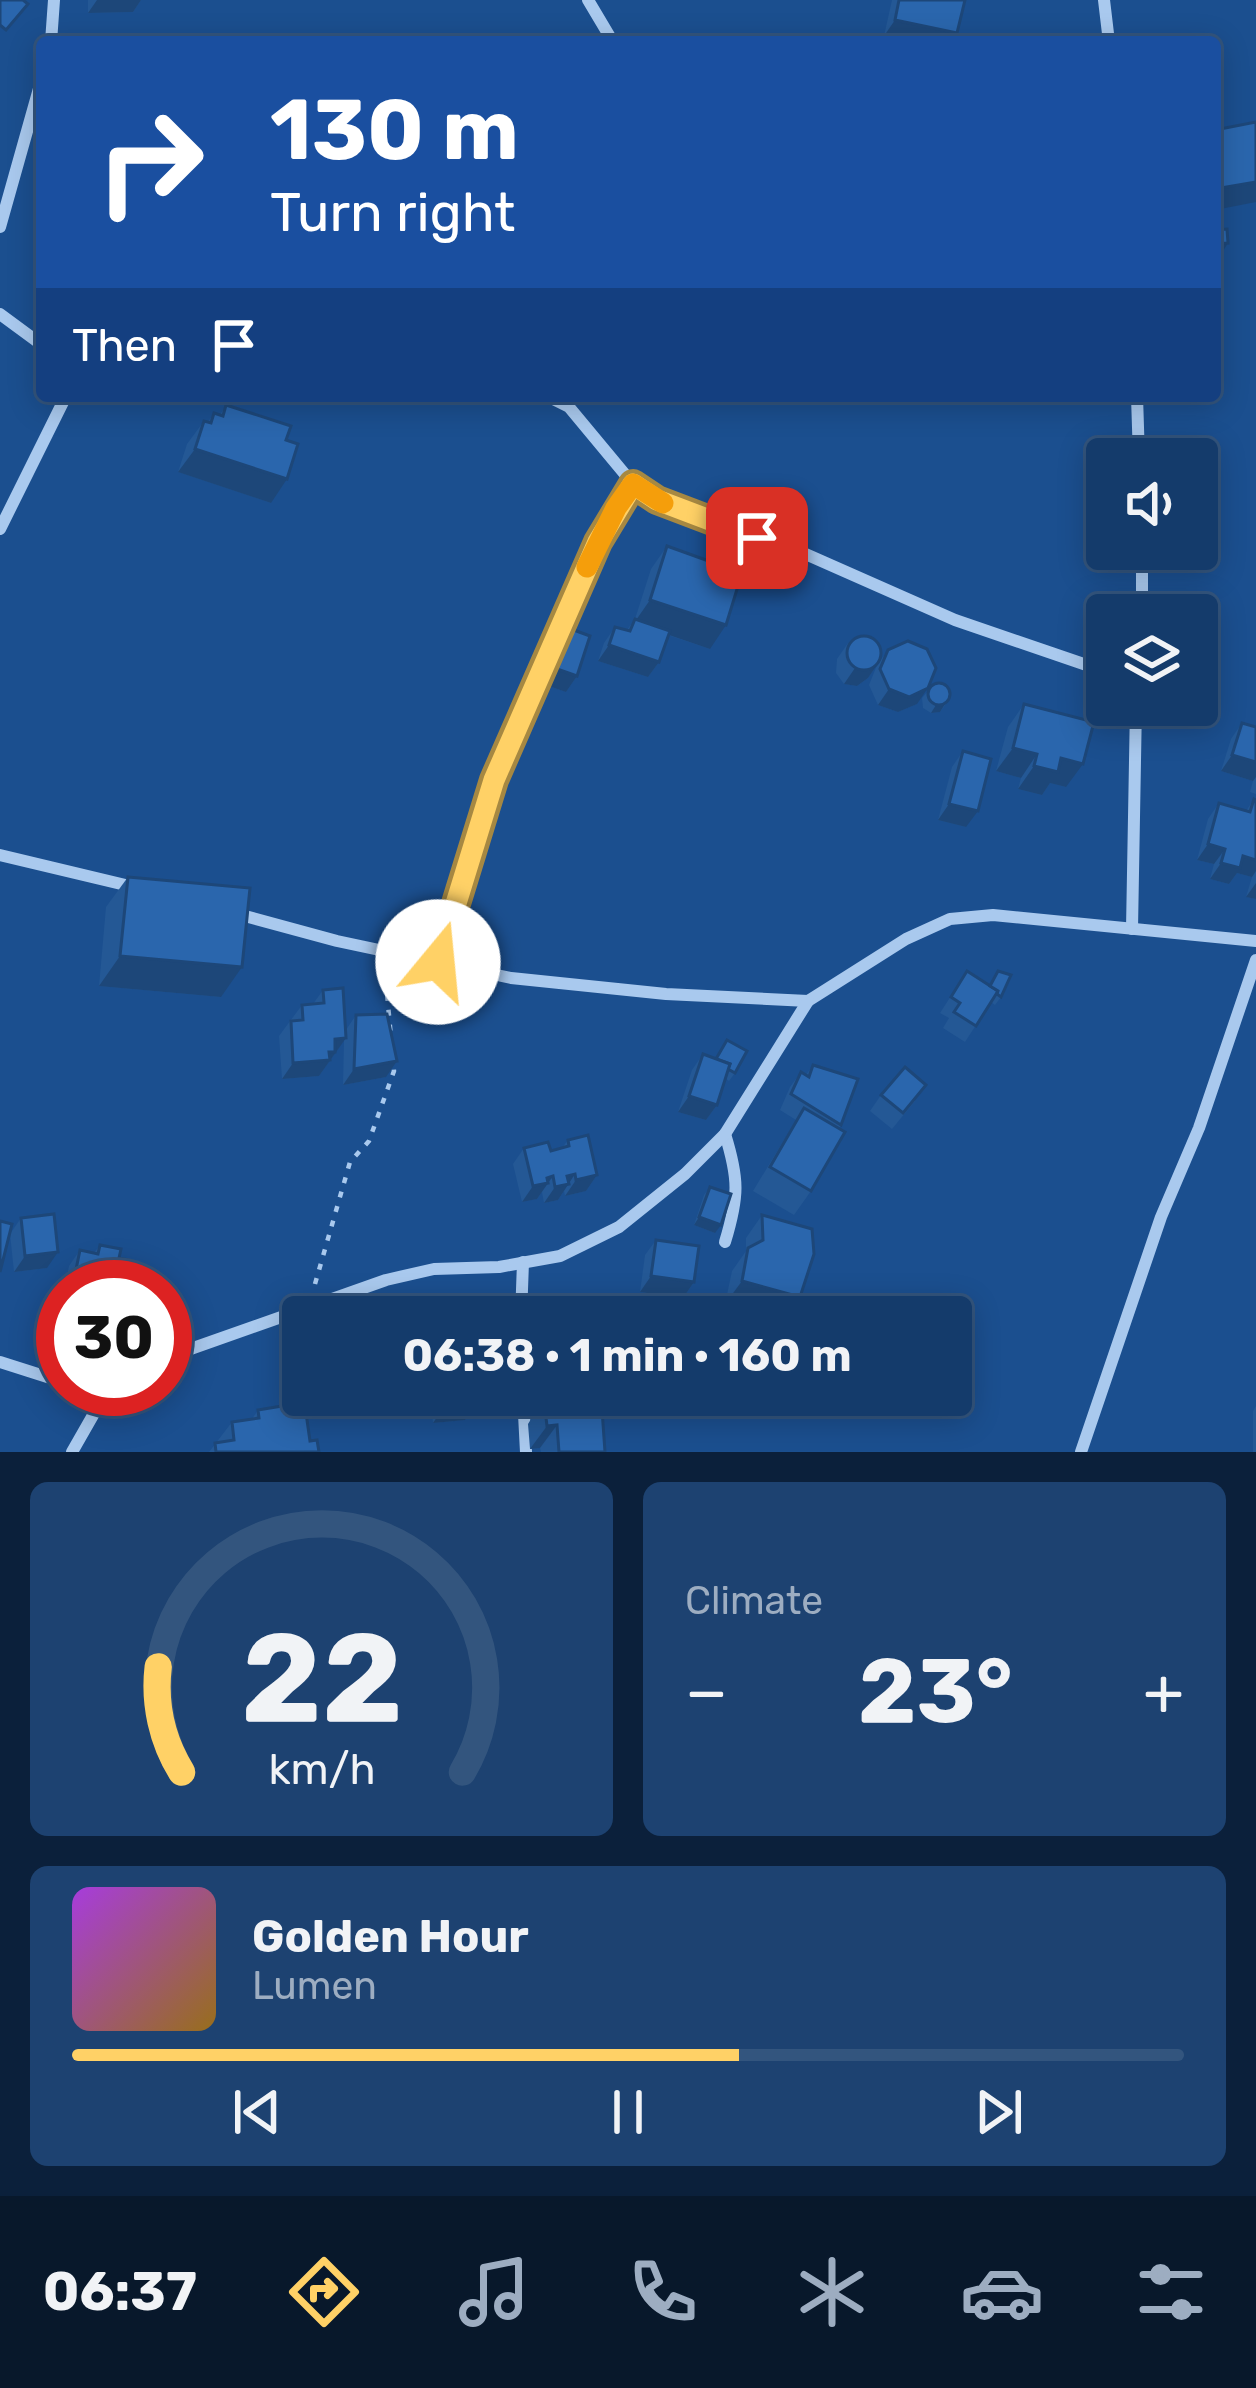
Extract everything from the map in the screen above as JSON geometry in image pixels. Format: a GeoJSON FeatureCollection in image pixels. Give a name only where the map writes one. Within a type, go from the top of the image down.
{"type":"FeatureCollection","features":[{"type":"Feature","properties":{"kind":"street"},"geometry":{"type":"LineString","coordinates":[[51,36],[53,0]]}},
{"type":"Feature","properties":{"kind":"street"},"geometry":{"type":"LineString","coordinates":[[588,0],[609,36]]}},
{"type":"Feature","properties":{"kind":"street"},"geometry":{"type":"LineString","coordinates":[[1104,0],[1108,36]]}},
{"type":"Feature","properties":{"kind":"street"},"geometry":{"type":"LineString","coordinates":[[0,227],[36,99]]}},
{"type":"Feature","properties":{"kind":"street"},"geometry":{"type":"LineString","coordinates":[[0,314],[36,341]]}},
{"type":"Feature","properties":{"kind":"street"},"geometry":{"type":"LineString","coordinates":[[0,529],[63,402]]}},
{"type":"Feature","properties":{"kind":"street"},"geometry":{"type":"LineString","coordinates":[[559,402],[569,407],[633,484],[657,500],[801,552],[955,620],[1086,665]]}},
{"type":"Feature","properties":{"kind":"street"},"geometry":{"type":"LineString","coordinates":[[1137,402],[1138,438]]}},
{"type":"Feature","properties":{"kind":"street"},"geometry":{"type":"LineString","coordinates":[[438,962],[494,780],[598,542],[633,484]]}},
{"type":"Feature","properties":{"kind":"street"},"geometry":{"type":"LineString","coordinates":[[1132,929],[1136,726]]}},
{"type":"Feature","properties":{"kind":"street"},"geometry":{"type":"LineString","coordinates":[[0,855],[154,892]]}},
{"type":"Feature","properties":{"kind":"street"},"geometry":{"type":"LineString","coordinates":[[221,910],[438,962],[587,988],[808,1001]]}},
{"type":"Feature","properties":{"kind":"street"},"geometry":{"type":"LineString","coordinates":[[340,1296],[434,1269],[560,1256],[619,1227],[685,1174],[725,1134],[808,1001],[907,939],[950,919],[993,915],[1256,941]]}},
{"type":"Feature","properties":{"kind":"street"},"geometry":{"type":"LineString","coordinates":[[1081,1452],[1256,960]]}},
{"type":"Feature","properties":{"kind":"street"},"geometry":{"type":"LineString","coordinates":[[725,1134],[737,1173],[737,1203],[725,1242]]}},
{"type":"Feature","properties":{"kind":"street"},"geometry":{"type":"LineString","coordinates":[[522,1296],[523,1262]]}},
{"type":"Feature","properties":{"kind":"street"},"geometry":{"type":"LineString","coordinates":[[192,1348],[282,1317]]}},
{"type":"Feature","properties":{"kind":"street"},"geometry":{"type":"LineString","coordinates":[[0,1362],[36,1373]]}},
{"type":"Feature","properties":{"kind":"street"},"geometry":{"type":"LineString","coordinates":[[72,1452],[93,1416]]}},
{"type":"Feature","properties":{"kind":"street"},"geometry":{"type":"LineString","coordinates":[[524,1416],[526,1452]]}},
{"type":"Feature","properties":{"kind":"path"},"geometry":{"type":"LineString","coordinates":[[312,1296],[350,1162],[369,1141],[394,1072],[382,950]]}},
{"type":"Feature","properties":{"kind":"building"},"geometry":{"type":"Polygon","coordinates":[[[0,0],[28,4],[6,30],[0,25],[0,0]]]}},
{"type":"Feature","properties":{"kind":"building"},"geometry":{"type":"Polygon","coordinates":[[[899,0],[965,0],[957,33],[895,20],[899,0]]]}},
{"type":"Feature","properties":{"kind":"building"},"geometry":{"type":"Polygon","coordinates":[[[1256,122],[1256,182],[1221,188],[1221,129],[1256,122]]]}},
{"type":"Feature","properties":{"kind":"building"},"geometry":{"type":"Polygon","coordinates":[[[1227,229],[1228,243],[1221,244],[1221,230],[1227,229]]]}},
{"type":"Feature","properties":{"kind":"building"},"geometry":{"type":"Polygon","coordinates":[[[226,405],[291,426],[286,440],[298,444],[287,479],[195,449],[204,421],[211,423],[214,413],[223,416],[226,405]]]}},
{"type":"Feature","properties":{"kind":"building"},"geometry":{"type":"Polygon","coordinates":[[[667,546],[742,573],[726,625],[650,600],[667,546]]]}},
{"type":"Feature","properties":{"kind":"building"},"geometry":{"type":"Polygon","coordinates":[[[635,619],[670,631],[659,662],[609,645],[615,627],[630,631],[635,619]]]}},
{"type":"Feature","properties":{"kind":"building"},"geometry":{"type":"Polygon","coordinates":[[[571,629],[590,636],[577,676],[557,669],[571,629]]]}},
{"type":"Feature","properties":{"kind":"building"},"geometry":{"type":"Polygon","coordinates":[[[864,636],[876,641],[881,653],[876,665],[864,670],[852,665],[847,653],[852,641],[864,636]]]}},
{"type":"Feature","properties":{"kind":"building"},"geometry":{"type":"Polygon","coordinates":[[[908,641],[927,649],[936,668],[928,688],[909,697],[889,689],[880,669],[888,650],[908,641]]]}},
{"type":"Feature","properties":{"kind":"building"},"geometry":{"type":"Polygon","coordinates":[[[939,683],[950,694],[939,705],[928,694],[939,683]]]}},
{"type":"Feature","properties":{"kind":"building"},"geometry":{"type":"Polygon","coordinates":[[[1024,704],[1086,720],[1086,726],[1093,726],[1083,764],[1061,758],[1058,772],[1034,766],[1037,754],[1013,748],[1024,704]]]}},
{"type":"Feature","properties":{"kind":"building"},"geometry":{"type":"Polygon","coordinates":[[[1242,723],[1256,727],[1256,762],[1232,755],[1242,723]]]}},
{"type":"Feature","properties":{"kind":"building"},"geometry":{"type":"Polygon","coordinates":[[[963,751],[991,759],[978,811],[949,804],[963,751]]]}},
{"type":"Feature","properties":{"kind":"building"},"geometry":{"type":"Polygon","coordinates":[[[1254,799],[1256,860],[1243,856],[1240,868],[1221,863],[1225,849],[1208,844],[1219,803],[1250,812],[1254,799]]]}},
{"type":"Feature","properties":{"kind":"building"},"geometry":{"type":"Polygon","coordinates":[[[128,877],[250,888],[242,967],[120,956],[128,877]]]}},
{"type":"Feature","properties":{"kind":"building"},"geometry":{"type":"Polygon","coordinates":[[[967,971],[998,991],[976,1026],[954,1012],[960,1003],[951,997],[967,971]]]}},
{"type":"Feature","properties":{"kind":"building"},"geometry":{"type":"Polygon","coordinates":[[[998,971],[1011,975],[1001,997],[990,986],[998,971]]]}},
{"type":"Feature","properties":{"kind":"building"},"geometry":{"type":"Polygon","coordinates":[[[343,988],[346,1038],[335,1039],[330,1060],[293,1063],[291,1021],[303,1020],[302,1005],[324,1003],[323,990],[343,988]]]}},
{"type":"Feature","properties":{"kind":"building"},"geometry":{"type":"Polygon","coordinates":[[[387,1014],[397,1061],[354,1069],[356,1015],[387,1014]]]}},
{"type":"Feature","properties":{"kind":"building"},"geometry":{"type":"Polygon","coordinates":[[[727,1040],[747,1051],[735,1073],[728,1069],[730,1064],[716,1059],[727,1040]]]}},
{"type":"Feature","properties":{"kind":"building"},"geometry":{"type":"Polygon","coordinates":[[[703,1054],[730,1064],[717,1105],[689,1096],[703,1054]]]}},
{"type":"Feature","properties":{"kind":"building"},"geometry":{"type":"Polygon","coordinates":[[[813,1065],[858,1079],[841,1125],[791,1094],[801,1072],[809,1077],[813,1065]]]}},
{"type":"Feature","properties":{"kind":"building"},"geometry":{"type":"Polygon","coordinates":[[[905,1067],[926,1085],[903,1113],[881,1095],[905,1067]]]}},
{"type":"Feature","properties":{"kind":"building"},"geometry":{"type":"Polygon","coordinates":[[[804,1108],[845,1132],[811,1191],[770,1167],[804,1108]]]}},
{"type":"Feature","properties":{"kind":"building"},"geometry":{"type":"Polygon","coordinates":[[[588,1135],[597,1175],[576,1180],[575,1174],[567,1176],[569,1184],[555,1187],[553,1176],[547,1178],[548,1183],[533,1186],[524,1148],[548,1142],[551,1151],[588,1135]]]}},
{"type":"Feature","properties":{"kind":"building"},"geometry":{"type":"Polygon","coordinates":[[[710,1187],[731,1194],[721,1225],[699,1217],[710,1187]]]}},
{"type":"Feature","properties":{"kind":"building"},"geometry":{"type":"Polygon","coordinates":[[[54,1214],[58,1252],[25,1256],[21,1218],[54,1214]]]}},
{"type":"Feature","properties":{"kind":"building"},"geometry":{"type":"Polygon","coordinates":[[[762,1215],[812,1229],[814,1254],[800,1296],[742,1281],[748,1248],[763,1240],[762,1215]]]}},
{"type":"Feature","properties":{"kind":"building"},"geometry":{"type":"Polygon","coordinates":[[[0,1221],[12,1224],[0,1272],[0,1221]]]}},
{"type":"Feature","properties":{"kind":"building"},"geometry":{"type":"Polygon","coordinates":[[[656,1240],[699,1246],[694,1282],[651,1276],[656,1240]]]}},
{"type":"Feature","properties":{"kind":"building"},"geometry":{"type":"Polygon","coordinates":[[[100,1245],[121,1249],[119,1258],[128,1260],[78,1260],[80,1250],[98,1254],[100,1245]]]}},
{"type":"Feature","properties":{"kind":"building"},"geometry":{"type":"Polygon","coordinates":[[[282,1406],[282,1416],[306,1416],[310,1441],[317,1440],[319,1452],[216,1452],[215,1443],[234,1440],[232,1422],[259,1418],[258,1410],[282,1406]]]}},
{"type":"Feature","properties":{"kind":"building"},"geometry":{"type":"Polygon","coordinates":[[[546,1416],[602,1416],[605,1452],[559,1452],[557,1425],[547,1426],[546,1416]]]}},
{"type":"Feature","properties":{"kind":"slow traffic"},"geometry":{"type":"LineString","coordinates":[[587,567],[633,484],[663,503]]}},
{"type":"Feature","properties":{"kind":"route"},"geometry":{"type":"LineString","coordinates":[[438,962],[494,780],[598,542],[633,484],[657,500],[757,538]]}}]}
